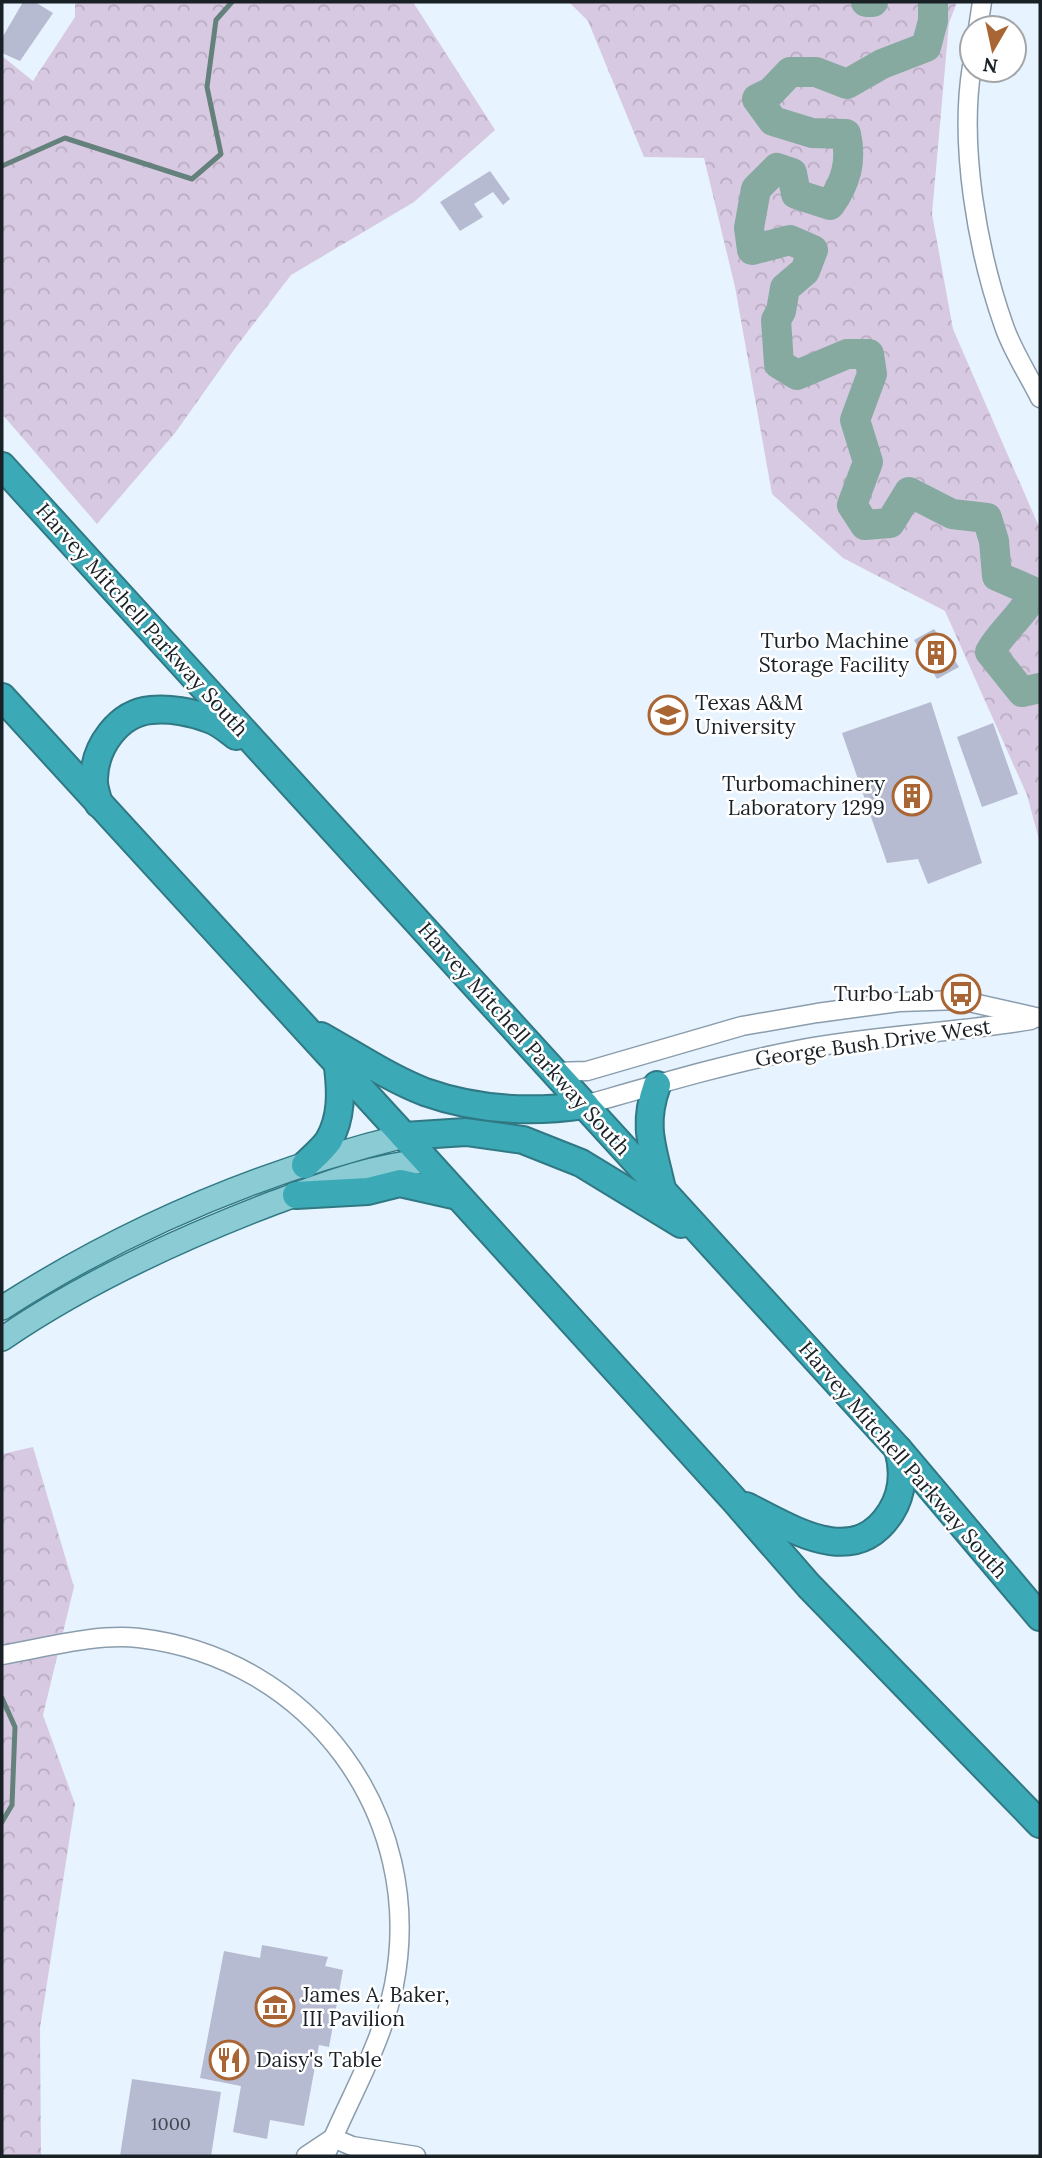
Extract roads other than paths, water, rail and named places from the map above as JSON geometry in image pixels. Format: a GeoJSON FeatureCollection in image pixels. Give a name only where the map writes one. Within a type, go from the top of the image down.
{"type":"FeatureCollection","features":[{"type":"Feature","properties":{"kind":"highway","name":"Harvey Mitchell Parkway South"},"geometry":{"type":"LineString","coordinates":[[2,466],[898,1449],[1040,1617]]}},
{"type":"Feature","properties":{"kind":"highway"},"geometry":{"type":"LineString","coordinates":[[2,697],[404,1136],[809,1586],[1040,1824]]}},
{"type":"Feature","properties":{"kind":"highway"},"geometry":{"type":"LineString","coordinates":[[99,804],[93,780],[101,747],[110,733],[125,720],[148,710],[170,709],[210,719],[264,754]]}},
{"type":"Feature","properties":{"kind":"highway"},"geometry":{"type":"LineString","coordinates":[[298,1023],[382,1071],[425,1091],[497,1108],[559,1109],[585,1105]]}},
{"type":"Feature","properties":{"kind":"highway"},"geometry":{"type":"LineString","coordinates":[[305,1165],[328,1142],[337,1121],[341,1093],[338,1067]]}},
{"type":"Feature","properties":{"kind":"highway"},"geometry":{"type":"LineString","coordinates":[[657,1085],[648,1116],[662,1191]]}},
{"type":"Feature","properties":{"kind":"highway"},"geometry":{"type":"LineString","coordinates":[[404,1136],[466,1132],[523,1140],[582,1163],[706,1239]]}},
{"type":"Feature","properties":{"kind":"highway"},"geometry":{"type":"LineString","coordinates":[[296,1195],[368,1191],[400,1183],[458,1196]]}},
{"type":"Feature","properties":{"kind":"highway"},"geometry":{"type":"LineString","coordinates":[[735,1501],[813,1539],[838,1542],[859,1539],[881,1527],[895,1505],[902,1481],[902,1464],[898,1449]]}},
{"type":"Feature","properties":{"kind":"main road"},"geometry":{"type":"LineString","coordinates":[[2,1308],[129,1236],[270,1175],[404,1136]]}},
{"type":"Feature","properties":{"kind":"main road"},"geometry":{"type":"LineString","coordinates":[[2,1339],[85,1288],[220,1223],[371,1170],[396,1163],[426,1161]]}},
{"type":"Feature","properties":{"kind":"street"},"geometry":{"type":"LineString","coordinates":[[971,84],[968,141],[978,236],[1004,328],[1040,398]]}},
{"type":"Feature","properties":{"kind":"street","name":"George Bush Drive West"},"geometry":{"type":"LineString","coordinates":[[554,1072],[587,1071],[742,1026],[899,1002],[960,1000],[1040,1018]]}},
{"type":"Feature","properties":{"kind":"street","name":"George Bush Drive West"},"geometry":{"type":"LineString","coordinates":[[585,1105],[744,1061],[799,1049],[981,1028],[1040,1018]]}},
{"type":"Feature","properties":{"kind":"street"},"geometry":{"type":"LineString","coordinates":[[2,1655],[94,1639],[136,1638],[163,1642],[221,1660],[253,1676],[285,1698],[325,1732],[341,1752],[370,1798],[381,1822],[393,1864],[398,1926],[397,1966],[390,2001],[378,2038],[325,2156]]}},
{"type":"Feature","properties":{"kind":"street"},"geometry":{"type":"LineString","coordinates":[[306,2156],[332,2137]]}},
{"type":"Feature","properties":{"kind":"street"},"geometry":{"type":"LineString","coordinates":[[332,2137],[352,2146],[416,2156]]}},
{"type":"Feature","properties":{"kind":"waterway"},"geometry":{"type":"LineString","coordinates":[[2,166],[65,138],[192,179],[221,154],[207,87],[216,20],[232,2]]}},
{"type":"Feature","properties":{"kind":"waterway"},"geometry":{"type":"LineString","coordinates":[[866,2],[873,2]]}},
{"type":"Feature","properties":{"kind":"waterway"},"geometry":{"type":"LineString","coordinates":[[933,2],[933,21],[926,47],[882,64],[847,84],[816,72],[790,72],[771,92],[757,99],[773,121],[812,133],[846,134],[848,163],[844,180],[830,205],[796,194],[792,173],[777,168],[756,189],[749,228],[752,250],[790,240],[813,250],[805,271],[785,288],[781,311],[776,320],[779,364],[797,375],[847,354],[869,354],[872,374],[855,420],[868,462],[852,505],[865,525],[890,523],[909,492],[952,514],[987,518],[994,541],[997,576],[1034,592],[1025,608],[990,652],[1022,692],[1040,688]]}},
{"type":"Feature","properties":{"kind":"waterway"},"geometry":{"type":"LineString","coordinates":[[2,1698],[15,1727],[12,1805],[2,1822]]}},
{"type":"Feature","properties":{"kind":"place","name":"Turbo Machine Storage Facility"},"geometry":{"type":"Point","coordinates":[936,653]}},
{"type":"Feature","properties":{"kind":"place","name":"Texas A&M University"},"geometry":{"type":"Point","coordinates":[668,715]}},
{"type":"Feature","properties":{"kind":"place","name":"Turbomachinery Laboratory 1299"},"geometry":{"type":"Point","coordinates":[912,796]}},
{"type":"Feature","properties":{"kind":"place","name":"Turbo Lab"},"geometry":{"type":"Point","coordinates":[961,994]}},
{"type":"Feature","properties":{"kind":"place","name":"James A. Baker, III Pavilion"},"geometry":{"type":"Point","coordinates":[275,2007]}},
{"type":"Feature","properties":{"kind":"place","name":"Daisy's Table"},"geometry":{"type":"Point","coordinates":[229,2060]}}]}
